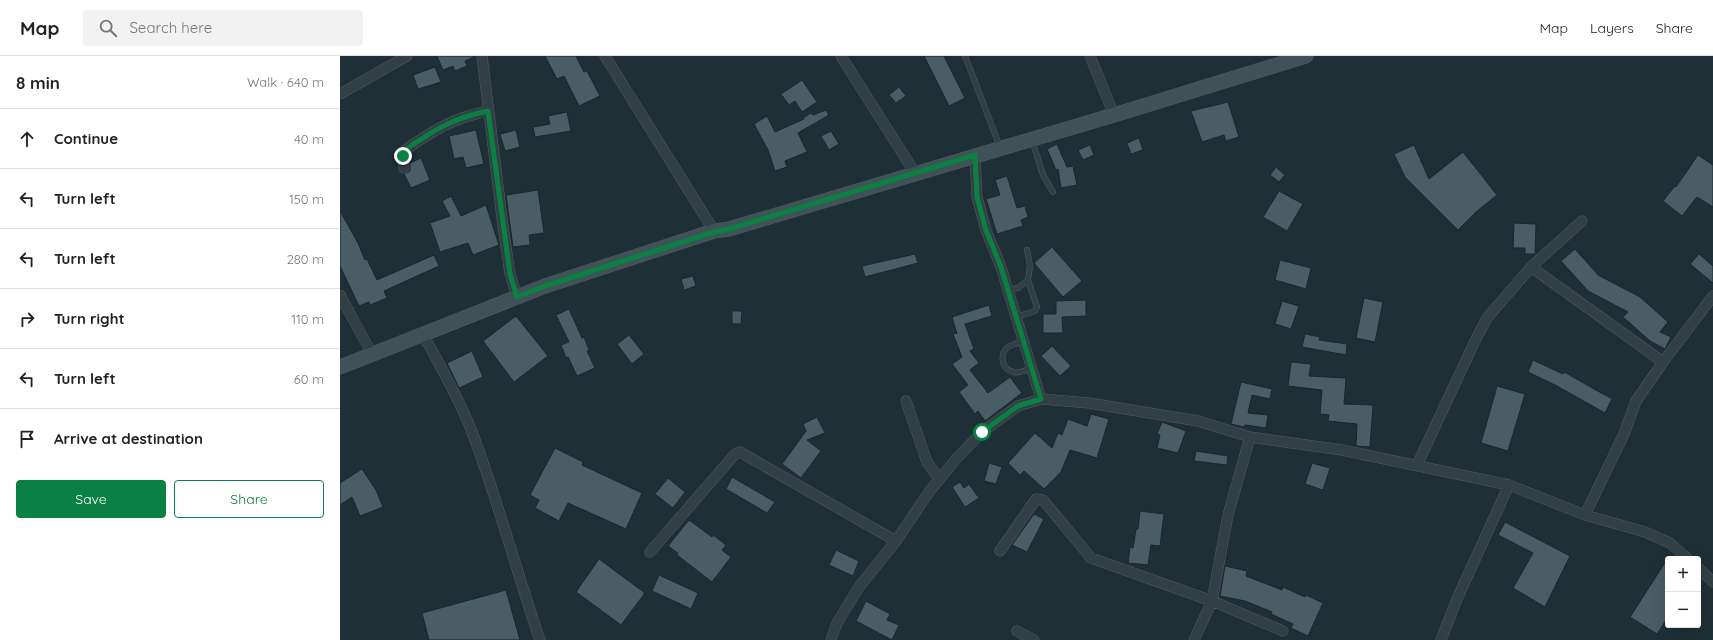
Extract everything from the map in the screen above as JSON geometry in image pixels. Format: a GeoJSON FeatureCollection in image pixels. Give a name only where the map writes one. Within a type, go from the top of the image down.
{"type":"FeatureCollection","features":[{"type":"Feature","properties":{"kind":"main road"},"geometry":{"type":"LineString","coordinates":[[340,367],[545,286],[714,232],[729,229],[1114,115],[1306,56]]}},
{"type":"Feature","properties":{"kind":"street"},"geometry":{"type":"LineString","coordinates":[[340,94],[407,56]]}},
{"type":"Feature","properties":{"kind":"street"},"geometry":{"type":"LineString","coordinates":[[482,56],[510,274],[517,297]]}},
{"type":"Feature","properties":{"kind":"street"},"geometry":{"type":"LineString","coordinates":[[605,56],[714,232]]}},
{"type":"Feature","properties":{"kind":"street"},"geometry":{"type":"LineString","coordinates":[[841,56],[915,173]]}},
{"type":"Feature","properties":{"kind":"street"},"geometry":{"type":"LineString","coordinates":[[1090,56],[1114,115]]}},
{"type":"Feature","properties":{"kind":"street"},"geometry":{"type":"LineString","coordinates":[[404,168],[403,156],[405,150],[435,129],[469,115],[488,111]]}},
{"type":"Feature","properties":{"kind":"street"},"geometry":{"type":"LineString","coordinates":[[975,155],[977,197],[986,230],[1001,267],[1041,399]]}},
{"type":"Feature","properties":{"kind":"street"},"geometry":{"type":"LineString","coordinates":[[1417,465],[1475,340],[1484,324],[1530,267],[1582,221]]}},
{"type":"Feature","properties":{"kind":"street"},"geometry":{"type":"LineString","coordinates":[[1530,267],[1663,362]]}},
{"type":"Feature","properties":{"kind":"street"},"geometry":{"type":"LineString","coordinates":[[340,296],[372,354]]}},
{"type":"Feature","properties":{"kind":"street"},"geometry":{"type":"LineString","coordinates":[[1585,515],[1624,434],[1636,401],[1663,362],[1713,296]]}},
{"type":"Feature","properties":{"kind":"street"},"geometry":{"type":"LineString","coordinates":[[423,334],[457,398],[471,430],[483,462],[540,640]]}},
{"type":"Feature","properties":{"kind":"street"},"geometry":{"type":"LineString","coordinates":[[831,640],[838,623],[859,587],[896,542],[929,492],[956,458],[982,432],[1018,406],[1041,399],[1089,402],[1198,421],[1250,437],[1342,450],[1509,485],[1585,515],[1645,532],[1670,543],[1685,556]]}},
{"type":"Feature","properties":{"kind":"street"},"geometry":{"type":"LineString","coordinates":[[906,401],[927,462],[939,479]]}},
{"type":"Feature","properties":{"kind":"street"},"geometry":{"type":"LineString","coordinates":[[1194,640],[1212,601],[1228,515],[1250,437]]}},
{"type":"Feature","properties":{"kind":"street"},"geometry":{"type":"LineString","coordinates":[[650,552],[735,454],[740,452],[896,542]]}},
{"type":"Feature","properties":{"kind":"street"},"geometry":{"type":"LineString","coordinates":[[1441,640],[1457,599],[1509,485]]}},
{"type":"Feature","properties":{"kind":"street"},"geometry":{"type":"LineString","coordinates":[[1000,551],[1036,499],[1039,498],[1043,500],[1091,558],[1212,601],[1283,631]]}},
{"type":"Feature","properties":{"kind":"street"},"geometry":{"type":"LineString","coordinates":[[1701,571],[1713,582]]}},
{"type":"Feature","properties":{"kind":"street"},"geometry":{"type":"LineString","coordinates":[[1017,631],[1034,640]]}},
{"type":"Feature","properties":{"kind":"lane"},"geometry":{"type":"LineString","coordinates":[[965,56],[1000,148]]}},
{"type":"Feature","properties":{"kind":"lane"},"geometry":{"type":"LineString","coordinates":[[1031,139],[1043,175],[1053,192]]}},
{"type":"Feature","properties":{"kind":"lane"},"geometry":{"type":"LineString","coordinates":[[1016,317],[1035,311],[1037,307],[1028,280],[1030,266],[1027,250]]}},
{"type":"Feature","properties":{"kind":"lane"},"geometry":{"type":"LineString","coordinates":[[1008,290],[1018,288],[1028,280]]}},
{"type":"Feature","properties":{"kind":"lane"},"geometry":{"type":"LineString","coordinates":[[1023,341],[1008,348],[1003,354],[1003,364],[1007,369],[1018,373],[1032,368]]}},
{"type":"Feature","properties":{"kind":"building"},"geometry":{"type":"Polygon","coordinates":[[[437,56],[476,56],[465,61],[467,66],[455,71],[453,66],[443,70],[437,56]]]}},
{"type":"Feature","properties":{"kind":"building"},"geometry":{"type":"Polygon","coordinates":[[[545,56],[576,56],[584,72],[587,71],[600,96],[579,106],[564,76],[557,79],[545,56]]]}},
{"type":"Feature","properties":{"kind":"building"},"geometry":{"type":"Polygon","coordinates":[[[924,56],[944,56],[965,98],[949,106],[924,56]]]}},
{"type":"Feature","properties":{"kind":"building"},"geometry":{"type":"Polygon","coordinates":[[[435,67],[441,82],[418,89],[413,75],[435,67]]]}},
{"type":"Feature","properties":{"kind":"building"},"geometry":{"type":"Polygon","coordinates":[[[802,80],[817,102],[802,112],[795,101],[789,105],[781,94],[802,80]]]}},
{"type":"Feature","properties":{"kind":"building"},"geometry":{"type":"Polygon","coordinates":[[[899,87],[906,96],[896,103],[889,95],[899,87]]]}},
{"type":"Feature","properties":{"kind":"building"},"geometry":{"type":"Polygon","coordinates":[[[1228,102],[1239,137],[1226,141],[1224,135],[1202,142],[1191,111],[1228,102]]]}},
{"type":"Feature","properties":{"kind":"building"},"geometry":{"type":"Polygon","coordinates":[[[826,110],[829,115],[798,133],[807,152],[785,161],[787,167],[775,171],[768,150],[754,124],[767,116],[775,132],[804,119],[803,118],[811,113],[813,115],[826,110]]]}},
{"type":"Feature","properties":{"kind":"building"},"geometry":{"type":"Polygon","coordinates":[[[567,112],[571,131],[535,137],[533,127],[550,124],[548,116],[567,112]]]}},
{"type":"Feature","properties":{"kind":"building"},"geometry":{"type":"Polygon","coordinates":[[[476,130],[484,164],[466,168],[463,157],[454,159],[449,136],[476,130]]]}},
{"type":"Feature","properties":{"kind":"building"},"geometry":{"type":"Polygon","coordinates":[[[516,130],[520,147],[505,151],[500,134],[516,130]]]}},
{"type":"Feature","properties":{"kind":"building"},"geometry":{"type":"Polygon","coordinates":[[[831,131],[839,144],[829,150],[821,136],[831,131]]]}},
{"type":"Feature","properties":{"kind":"building"},"geometry":{"type":"Polygon","coordinates":[[[1139,138],[1143,150],[1131,154],[1127,143],[1139,138]]]}},
{"type":"Feature","properties":{"kind":"building"},"geometry":{"type":"Polygon","coordinates":[[[1057,144],[1067,167],[1073,166],[1077,185],[1061,188],[1058,169],[1056,170],[1047,149],[1057,144]]]}},
{"type":"Feature","properties":{"kind":"building"},"geometry":{"type":"Polygon","coordinates":[[[1090,145],[1094,155],[1083,160],[1078,150],[1090,145]]]}},
{"type":"Feature","properties":{"kind":"building"},"geometry":{"type":"Polygon","coordinates":[[[1414,145],[1429,179],[1463,152],[1497,195],[1476,212],[1458,230],[1405,177],[1394,154],[1414,145]]]}},
{"type":"Feature","properties":{"kind":"building"},"geometry":{"type":"Polygon","coordinates":[[[1698,155],[1713,165],[1713,207],[1697,197],[1682,216],[1663,201],[1675,186],[1676,187],[1698,155]]]}},
{"type":"Feature","properties":{"kind":"building"},"geometry":{"type":"Polygon","coordinates":[[[421,158],[430,180],[411,188],[404,174],[410,171],[410,163],[421,158]]]}},
{"type":"Feature","properties":{"kind":"building"},"geometry":{"type":"Polygon","coordinates":[[[1276,167],[1285,175],[1279,182],[1270,175],[1276,167]]]}},
{"type":"Feature","properties":{"kind":"building"},"geometry":{"type":"Polygon","coordinates":[[[1007,176],[1017,208],[1025,206],[1028,217],[1021,220],[1023,226],[997,234],[986,199],[1000,195],[995,180],[1007,176]]]}},
{"type":"Feature","properties":{"kind":"building"},"geometry":{"type":"Polygon","coordinates":[[[538,190],[544,233],[529,235],[530,245],[513,247],[506,195],[538,190]]]}},
{"type":"Feature","properties":{"kind":"building"},"geometry":{"type":"Polygon","coordinates":[[[1279,191],[1303,204],[1287,231],[1263,217],[1279,191]]]}},
{"type":"Feature","properties":{"kind":"building"},"geometry":{"type":"Polygon","coordinates":[[[451,196],[461,216],[486,205],[499,245],[473,255],[468,243],[440,252],[430,223],[450,216],[442,201],[451,196]]]}},
{"type":"Feature","properties":{"kind":"building"},"geometry":{"type":"Polygon","coordinates":[[[340,211],[377,280],[434,255],[439,266],[384,291],[387,298],[370,305],[369,302],[359,306],[340,266],[340,211]]]}},
{"type":"Feature","properties":{"kind":"building"},"geometry":{"type":"Polygon","coordinates":[[[1514,223],[1536,224],[1535,254],[1525,254],[1525,248],[1513,248],[1514,223]]]}},
{"type":"Feature","properties":{"kind":"building"},"geometry":{"type":"Polygon","coordinates":[[[1052,247],[1082,281],[1063,297],[1034,263],[1052,247]]]}},
{"type":"Feature","properties":{"kind":"building"},"geometry":{"type":"Polygon","coordinates":[[[1575,249],[1598,275],[1640,297],[1668,322],[1660,332],[1671,337],[1665,349],[1650,341],[1623,317],[1628,312],[1588,291],[1561,261],[1575,249]]]}},
{"type":"Feature","properties":{"kind":"building"},"geometry":{"type":"Polygon","coordinates":[[[915,254],[918,263],[865,277],[862,266],[915,254]]]}},
{"type":"Feature","properties":{"kind":"building"},"geometry":{"type":"Polygon","coordinates":[[[1699,254],[1713,266],[1713,283],[1690,264],[1699,254]]]}},
{"type":"Feature","properties":{"kind":"building"},"geometry":{"type":"Polygon","coordinates":[[[1280,260],[1311,268],[1306,289],[1275,280],[1280,260]]]}},
{"type":"Feature","properties":{"kind":"building"},"geometry":{"type":"Polygon","coordinates":[[[693,276],[696,286],[684,290],[681,279],[693,276]]]}},
{"type":"Feature","properties":{"kind":"building"},"geometry":{"type":"Polygon","coordinates":[[[1364,298],[1383,302],[1375,342],[1356,338],[1364,298]]]}},
{"type":"Feature","properties":{"kind":"building"},"geometry":{"type":"Polygon","coordinates":[[[1086,300],[1086,316],[1062,317],[1063,333],[1043,333],[1043,314],[1056,314],[1056,301],[1086,300]]]}},
{"type":"Feature","properties":{"kind":"building"},"geometry":{"type":"Polygon","coordinates":[[[1282,301],[1299,306],[1291,329],[1275,324],[1282,301]]]}},
{"type":"Feature","properties":{"kind":"building"},"geometry":{"type":"Polygon","coordinates":[[[989,305],[992,316],[965,324],[974,349],[970,351],[979,363],[970,370],[988,393],[1010,377],[1022,393],[985,421],[978,411],[975,414],[959,392],[968,385],[952,364],[962,357],[953,334],[957,334],[952,317],[989,305]]]}},
{"type":"Feature","properties":{"kind":"building"},"geometry":{"type":"Polygon","coordinates":[[[569,309],[582,338],[584,337],[589,350],[587,351],[595,368],[577,376],[568,357],[566,358],[561,345],[569,342],[556,315],[569,309]]]}},
{"type":"Feature","properties":{"kind":"building"},"geometry":{"type":"Polygon","coordinates":[[[732,311],[742,311],[741,324],[732,324],[732,311]]]}},
{"type":"Feature","properties":{"kind":"building"},"geometry":{"type":"Polygon","coordinates":[[[516,316],[548,356],[514,382],[483,341],[516,316]]]}},
{"type":"Feature","properties":{"kind":"building"},"geometry":{"type":"Polygon","coordinates":[[[1305,334],[1320,337],[1319,340],[1347,344],[1346,355],[1302,347],[1305,334]]]}},
{"type":"Feature","properties":{"kind":"building"},"geometry":{"type":"Polygon","coordinates":[[[629,335],[644,354],[632,364],[617,344],[629,335]]]}},
{"type":"Feature","properties":{"kind":"building"},"geometry":{"type":"Polygon","coordinates":[[[1052,346],[1071,366],[1060,376],[1041,356],[1052,346]]]}},
{"type":"Feature","properties":{"kind":"building"},"geometry":{"type":"Polygon","coordinates":[[[472,351],[483,377],[459,388],[447,363],[472,351]]]}},
{"type":"Feature","properties":{"kind":"building"},"geometry":{"type":"Polygon","coordinates":[[[1533,360],[1563,374],[1564,372],[1612,399],[1605,413],[1557,386],[1528,372],[1533,360]]]}},
{"type":"Feature","properties":{"kind":"building"},"geometry":{"type":"Polygon","coordinates":[[[1291,362],[1311,364],[1309,376],[1346,378],[1344,404],[1373,405],[1370,447],[1356,446],[1357,424],[1328,421],[1329,415],[1320,414],[1322,390],[1288,386],[1291,362]]]}},
{"type":"Feature","properties":{"kind":"building"},"geometry":{"type":"Polygon","coordinates":[[[1241,382],[1272,389],[1270,399],[1252,395],[1248,413],[1268,415],[1266,428],[1245,425],[1244,427],[1231,424],[1241,382]]]}},
{"type":"Feature","properties":{"kind":"building"},"geometry":{"type":"Polygon","coordinates":[[[1497,386],[1525,394],[1508,451],[1481,443],[1497,386]]]}},
{"type":"Feature","properties":{"kind":"building"},"geometry":{"type":"Polygon","coordinates":[[[1091,414],[1109,419],[1097,458],[1070,450],[1061,472],[1044,489],[1024,471],[1020,475],[1008,463],[1035,433],[1052,448],[1058,433],[1062,435],[1068,419],[1087,426],[1091,414]]]}},
{"type":"Feature","properties":{"kind":"building"},"geometry":{"type":"Polygon","coordinates":[[[817,417],[825,433],[807,440],[821,451],[801,478],[782,464],[806,431],[803,424],[817,417]]]}},
{"type":"Feature","properties":{"kind":"building"},"geometry":{"type":"Polygon","coordinates":[[[1162,422],[1186,431],[1178,453],[1157,448],[1160,435],[1157,434],[1162,422]]]}},
{"type":"Feature","properties":{"kind":"building"},"geometry":{"type":"Polygon","coordinates":[[[555,448],[583,462],[582,465],[642,493],[626,529],[568,503],[559,521],[535,508],[539,500],[530,495],[555,448]]]}},
{"type":"Feature","properties":{"kind":"building"},"geometry":{"type":"Polygon","coordinates":[[[1196,451],[1228,456],[1227,465],[1194,461],[1196,451]]]}},
{"type":"Feature","properties":{"kind":"building"},"geometry":{"type":"Polygon","coordinates":[[[989,463],[1002,467],[996,484],[984,481],[989,463]]]}},
{"type":"Feature","properties":{"kind":"building"},"geometry":{"type":"Polygon","coordinates":[[[1312,463],[1330,468],[1323,490],[1305,484],[1312,463]]]}},
{"type":"Feature","properties":{"kind":"building"},"geometry":{"type":"Polygon","coordinates":[[[362,469],[376,490],[383,507],[360,516],[352,497],[340,505],[340,483],[362,469]]]}},
{"type":"Feature","properties":{"kind":"building"},"geometry":{"type":"Polygon","coordinates":[[[732,477],[775,502],[767,513],[726,489],[732,477]]]}},
{"type":"Feature","properties":{"kind":"building"},"geometry":{"type":"Polygon","coordinates":[[[668,478],[685,492],[673,508],[655,494],[668,478]]]}},
{"type":"Feature","properties":{"kind":"building"},"geometry":{"type":"Polygon","coordinates":[[[960,482],[964,488],[969,484],[979,498],[965,507],[952,487],[960,482]]]}},
{"type":"Feature","properties":{"kind":"building"},"geometry":{"type":"Polygon","coordinates":[[[1140,511],[1164,514],[1160,546],[1151,545],[1148,565],[1128,563],[1130,547],[1133,548],[1136,529],[1138,529],[1140,511]]]}},
{"type":"Feature","properties":{"kind":"building"},"geometry":{"type":"Polygon","coordinates":[[[1034,514],[1044,519],[1027,552],[1012,545],[1034,514]]]}},
{"type":"Feature","properties":{"kind":"building"},"geometry":{"type":"Polygon","coordinates":[[[689,520],[712,537],[713,535],[726,545],[722,550],[731,557],[712,582],[677,555],[678,553],[668,546],[689,520]]]}},
{"type":"Feature","properties":{"kind":"building"},"geometry":{"type":"Polygon","coordinates":[[[1505,522],[1570,556],[1545,607],[1513,588],[1533,553],[1498,535],[1505,522]]]}},
{"type":"Feature","properties":{"kind":"building"},"geometry":{"type":"Polygon","coordinates":[[[836,550],[859,561],[853,576],[829,565],[836,550]]]}},
{"type":"Feature","properties":{"kind":"building"},"geometry":{"type":"Polygon","coordinates":[[[599,559],[645,593],[621,625],[576,592],[599,559]]]}},
{"type":"Feature","properties":{"kind":"building"},"geometry":{"type":"Polygon","coordinates":[[[1665,563],[1665,622],[1657,634],[1630,617],[1665,563]]]}},
{"type":"Feature","properties":{"kind":"building"},"geometry":{"type":"Polygon","coordinates":[[[1225,566],[1247,571],[1246,576],[1282,590],[1283,587],[1305,597],[1306,595],[1323,603],[1308,636],[1291,628],[1293,624],[1271,614],[1272,612],[1245,601],[1220,596],[1225,566]]]}},
{"type":"Feature","properties":{"kind":"building"},"geometry":{"type":"Polygon","coordinates":[[[659,575],[698,593],[691,609],[652,591],[659,575]]]}},
{"type":"Feature","properties":{"kind":"building"},"geometry":{"type":"Polygon","coordinates":[[[506,590],[520,640],[429,640],[422,613],[506,590]]]}},
{"type":"Feature","properties":{"kind":"building"},"geometry":{"type":"Polygon","coordinates":[[[866,601],[890,614],[887,620],[899,625],[892,640],[856,621],[866,601]]]}},
{"type":"Feature","properties":{"kind":"route"},"geometry":{"type":"LineString","coordinates":[[403,156],[405,150],[435,129],[469,115],[488,111],[510,274],[517,297],[545,286],[714,232],[729,229],[975,155],[977,197],[986,230],[1001,267],[1041,399],[1018,406],[982,432]]}}]}
